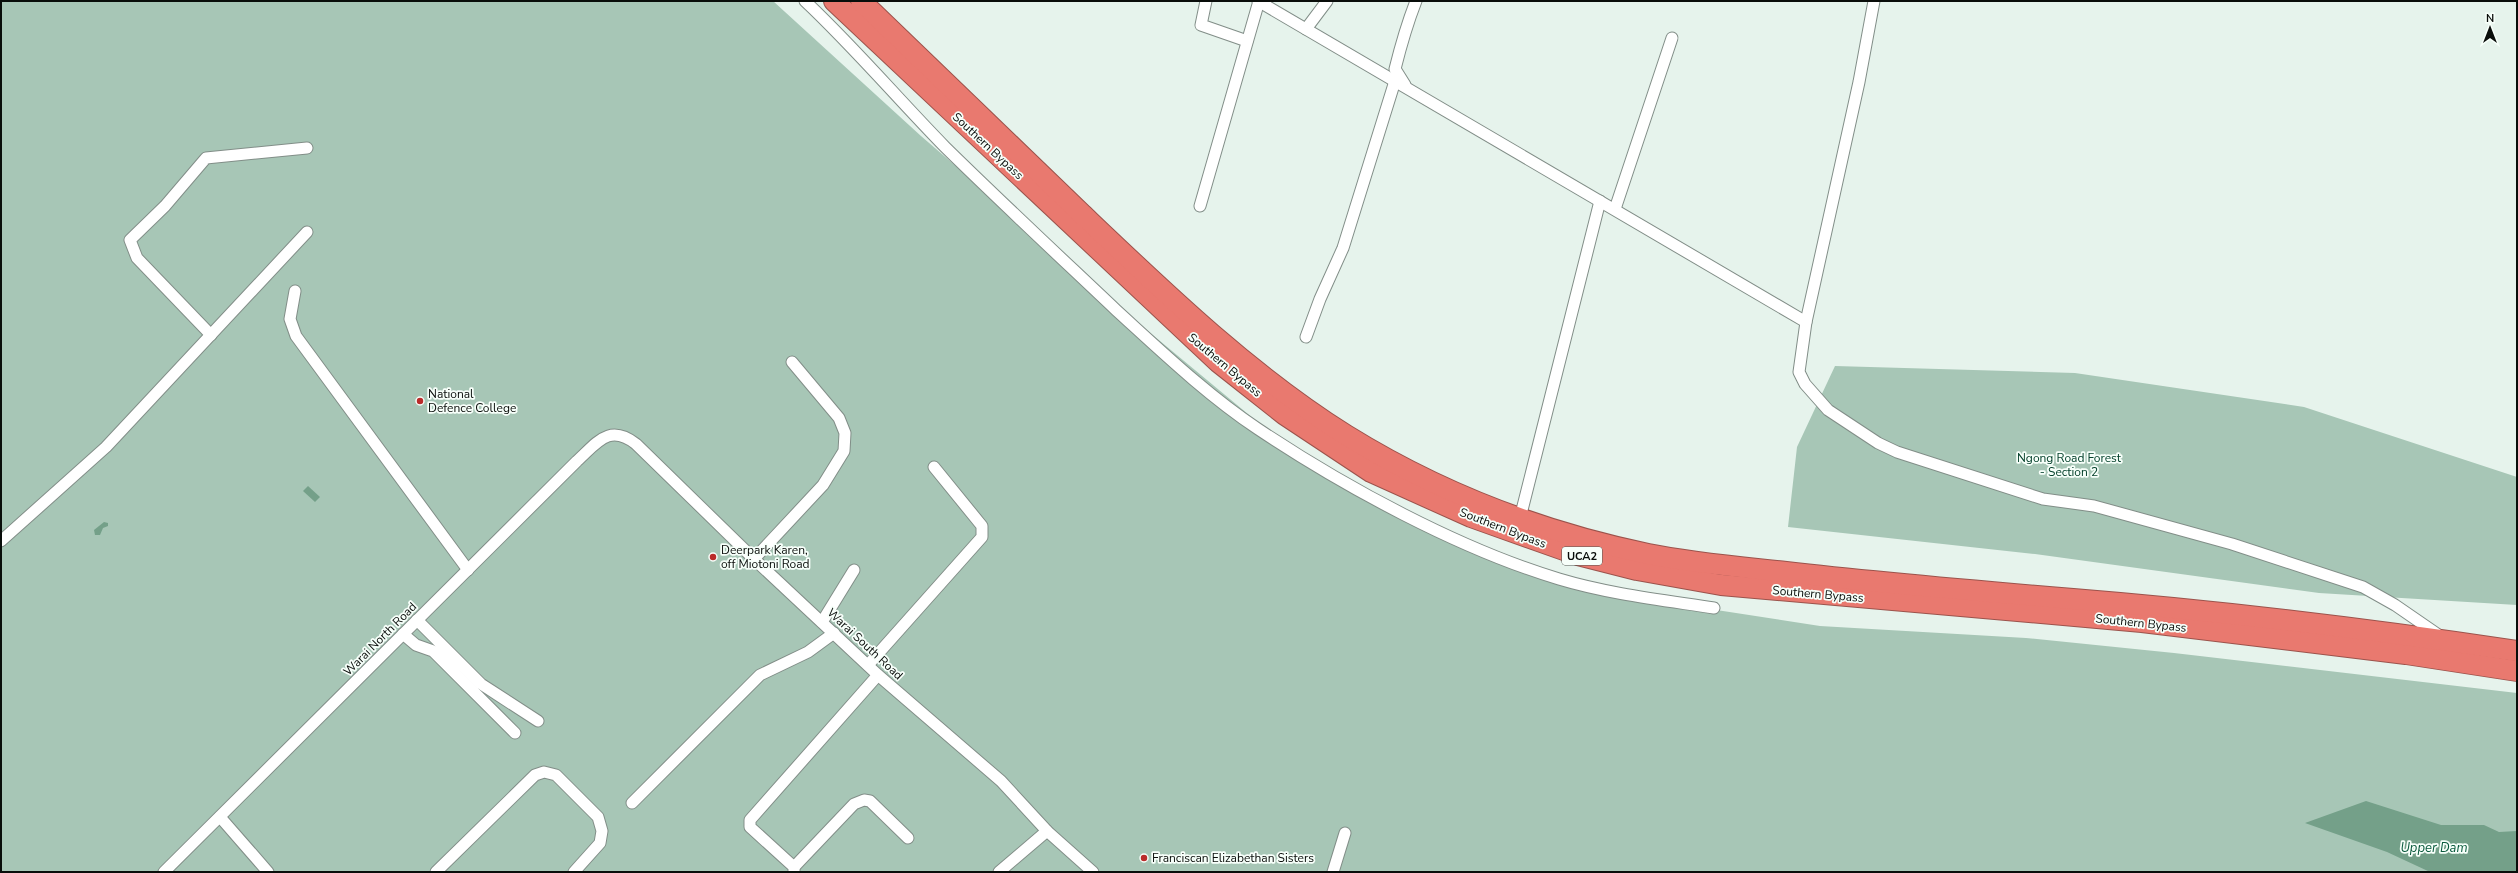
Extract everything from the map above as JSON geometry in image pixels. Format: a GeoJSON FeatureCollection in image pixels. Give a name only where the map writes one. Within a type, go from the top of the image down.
{"type":"FeatureCollection","features":[{"type":"Feature","properties":{"kind":"highway","name":"Southern Bypass"},"geometry":{"type":"LineString","coordinates":[[834,1],[1218,362],[1285,415],[1371,472],[1471,517],[1578,555],[1686,580],[1847,597],[2142,622],[2406,654],[2517,671]]}},
{"type":"Feature","properties":{"kind":"highway","name":"Southern Bypass"},"geometry":{"type":"LineString","coordinates":[[861,1],[1154,283],[1277,389],[1349,437],[1428,479],[1499,512],[1577,536],[1645,553],[1688,561],[1856,580],[2146,605],[2445,640],[2517,651]]}},
{"type":"Feature","properties":{"kind":"street"},"geometry":{"type":"LineString","coordinates":[[805,1],[945,146],[1077,273],[1202,386],[1257,428],[1325,470],[1414,520],[1505,561],[1560,580],[1616,593],[1714,608]]}},
{"type":"Feature","properties":{"kind":"street"},"geometry":{"type":"LineString","coordinates":[[1206,1],[1201,25],[1205,28],[1247,41]]}},
{"type":"Feature","properties":{"kind":"street"},"geometry":{"type":"LineString","coordinates":[[1200,206],[1259,1],[1806,322]]}},
{"type":"Feature","properties":{"kind":"street"},"geometry":{"type":"LineString","coordinates":[[1306,29],[1327,1]]}},
{"type":"Feature","properties":{"kind":"street"},"geometry":{"type":"LineString","coordinates":[[1407,88],[1395,68],[1402,38],[1407,29],[1416,1]]}},
{"type":"Feature","properties":{"kind":"street"},"geometry":{"type":"LineString","coordinates":[[1874,1],[1859,82],[1806,322],[1799,372],[1801,379],[1828,410],[1887,447],[2043,499],[2094,506],[2125,514],[2232,544],[2363,587],[2395,605],[2445,640]]}},
{"type":"Feature","properties":{"kind":"street"},"geometry":{"type":"LineString","coordinates":[[1615,209],[1672,38]]}},
{"type":"Feature","properties":{"kind":"street"},"geometry":{"type":"LineString","coordinates":[[1306,337],[1320,299],[1343,248],[1395,81]]}},
{"type":"Feature","properties":{"kind":"street"},"geometry":{"type":"LineString","coordinates":[[211,335],[137,258],[130,240],[165,206],[206,158],[307,148]]}},
{"type":"Feature","properties":{"kind":"street"},"geometry":{"type":"LineString","coordinates":[[1520,518],[1600,201]]}},
{"type":"Feature","properties":{"kind":"street"},"geometry":{"type":"LineString","coordinates":[[1,541],[106,447],[307,232]]}},
{"type":"Feature","properties":{"kind":"street"},"geometry":{"type":"LineString","coordinates":[[295,291],[290,319],[296,336],[468,570]]}},
{"type":"Feature","properties":{"kind":"street"},"geometry":{"type":"LineString","coordinates":[[754,559],[823,485],[844,451],[845,433],[839,418],[792,362]]}},
{"type":"Feature","properties":{"kind":"street","name":"Warai North Road"},"geometry":{"type":"LineString","coordinates":[[164,872],[601,439],[611,434],[620,435]]}},
{"type":"Feature","properties":{"kind":"street","name":"Warai South Road"},"geometry":{"type":"LineString","coordinates":[[620,435],[636,444],[754,559],[868,664],[878,675],[1001,781],[1047,831],[1093,872]]}},
{"type":"Feature","properties":{"kind":"street"},"geometry":{"type":"LineString","coordinates":[[868,664],[982,537],[982,526],[934,467]]}},
{"type":"Feature","properties":{"kind":"street"},"geometry":{"type":"LineString","coordinates":[[822,622],[854,570]]}},
{"type":"Feature","properties":{"kind":"street"},"geometry":{"type":"LineString","coordinates":[[417,620],[481,684],[538,721]]}},
{"type":"Feature","properties":{"kind":"street"},"geometry":{"type":"LineString","coordinates":[[632,803],[760,676],[808,652],[834,633]]}},
{"type":"Feature","properties":{"kind":"street"},"geometry":{"type":"LineString","coordinates":[[403,634],[416,645],[433,651],[515,733]]}},
{"type":"Feature","properties":{"kind":"street"},"geometry":{"type":"LineString","coordinates":[[878,675],[750,820],[750,827],[794,869],[854,804],[864,800],[870,801],[908,838]]}},
{"type":"Feature","properties":{"kind":"street"},"geometry":{"type":"LineString","coordinates":[[436,872],[535,776],[544,772],[556,775],[578,795],[598,817],[601,825],[600,843],[574,872]]}},
{"type":"Feature","properties":{"kind":"street"},"geometry":{"type":"LineString","coordinates":[[220,816],[268,872]]}},
{"type":"Feature","properties":{"kind":"street"},"geometry":{"type":"LineString","coordinates":[[999,872],[1047,831]]}},
{"type":"Feature","properties":{"kind":"street"},"geometry":{"type":"LineString","coordinates":[[1333,872],[1346,833]]}},
{"type":"Feature","properties":{"kind":"green space"},"geometry":{"type":"Polygon","coordinates":[[[1,1],[773,1],[921,136],[1113,302],[1295,453],[1411,524],[1540,574],[1710,609],[1820,626],[2026,638],[2174,653],[2517,693],[2517,872],[1,872],[1,1]]]}},
{"type":"Feature","properties":{"kind":"green space","name":"Ngong Road Forest - Section 2"},"geometry":{"type":"Polygon","coordinates":[[[1835,366],[2075,373],[2304,407],[2517,477],[2517,605],[2319,593],[2035,554],[1788,527],[1797,447],[1835,366]]]}},
{"type":"Feature","properties":{"kind":"water"},"geometry":{"type":"Polygon","coordinates":[[[308,486],[320,497],[315,502],[303,491],[308,486]]]}},
{"type":"Feature","properties":{"kind":"water"},"geometry":{"type":"Polygon","coordinates":[[[104,522],[108,523],[108,526],[103,528],[100,535],[95,535],[94,530],[104,522]]]}},
{"type":"Feature","properties":{"kind":"water","name":"Upper Dam"},"geometry":{"type":"Polygon","coordinates":[[[2366,801],[2441,825],[2484,825],[2499,832],[2517,831],[2517,872],[2430,872],[2387,852],[2305,823],[2366,801]]]}},
{"type":"Feature","properties":{"kind":"place","name":"National Defence College"},"geometry":{"type":"Point","coordinates":[420,401]}},
{"type":"Feature","properties":{"kind":"place","name":"Deerpark Karen, off Miotoni Road"},"geometry":{"type":"Point","coordinates":[713,557]}},
{"type":"Feature","properties":{"kind":"place","name":"Franciscan Elizabethan Sisters"},"geometry":{"type":"Point","coordinates":[1144,858]}}]}
